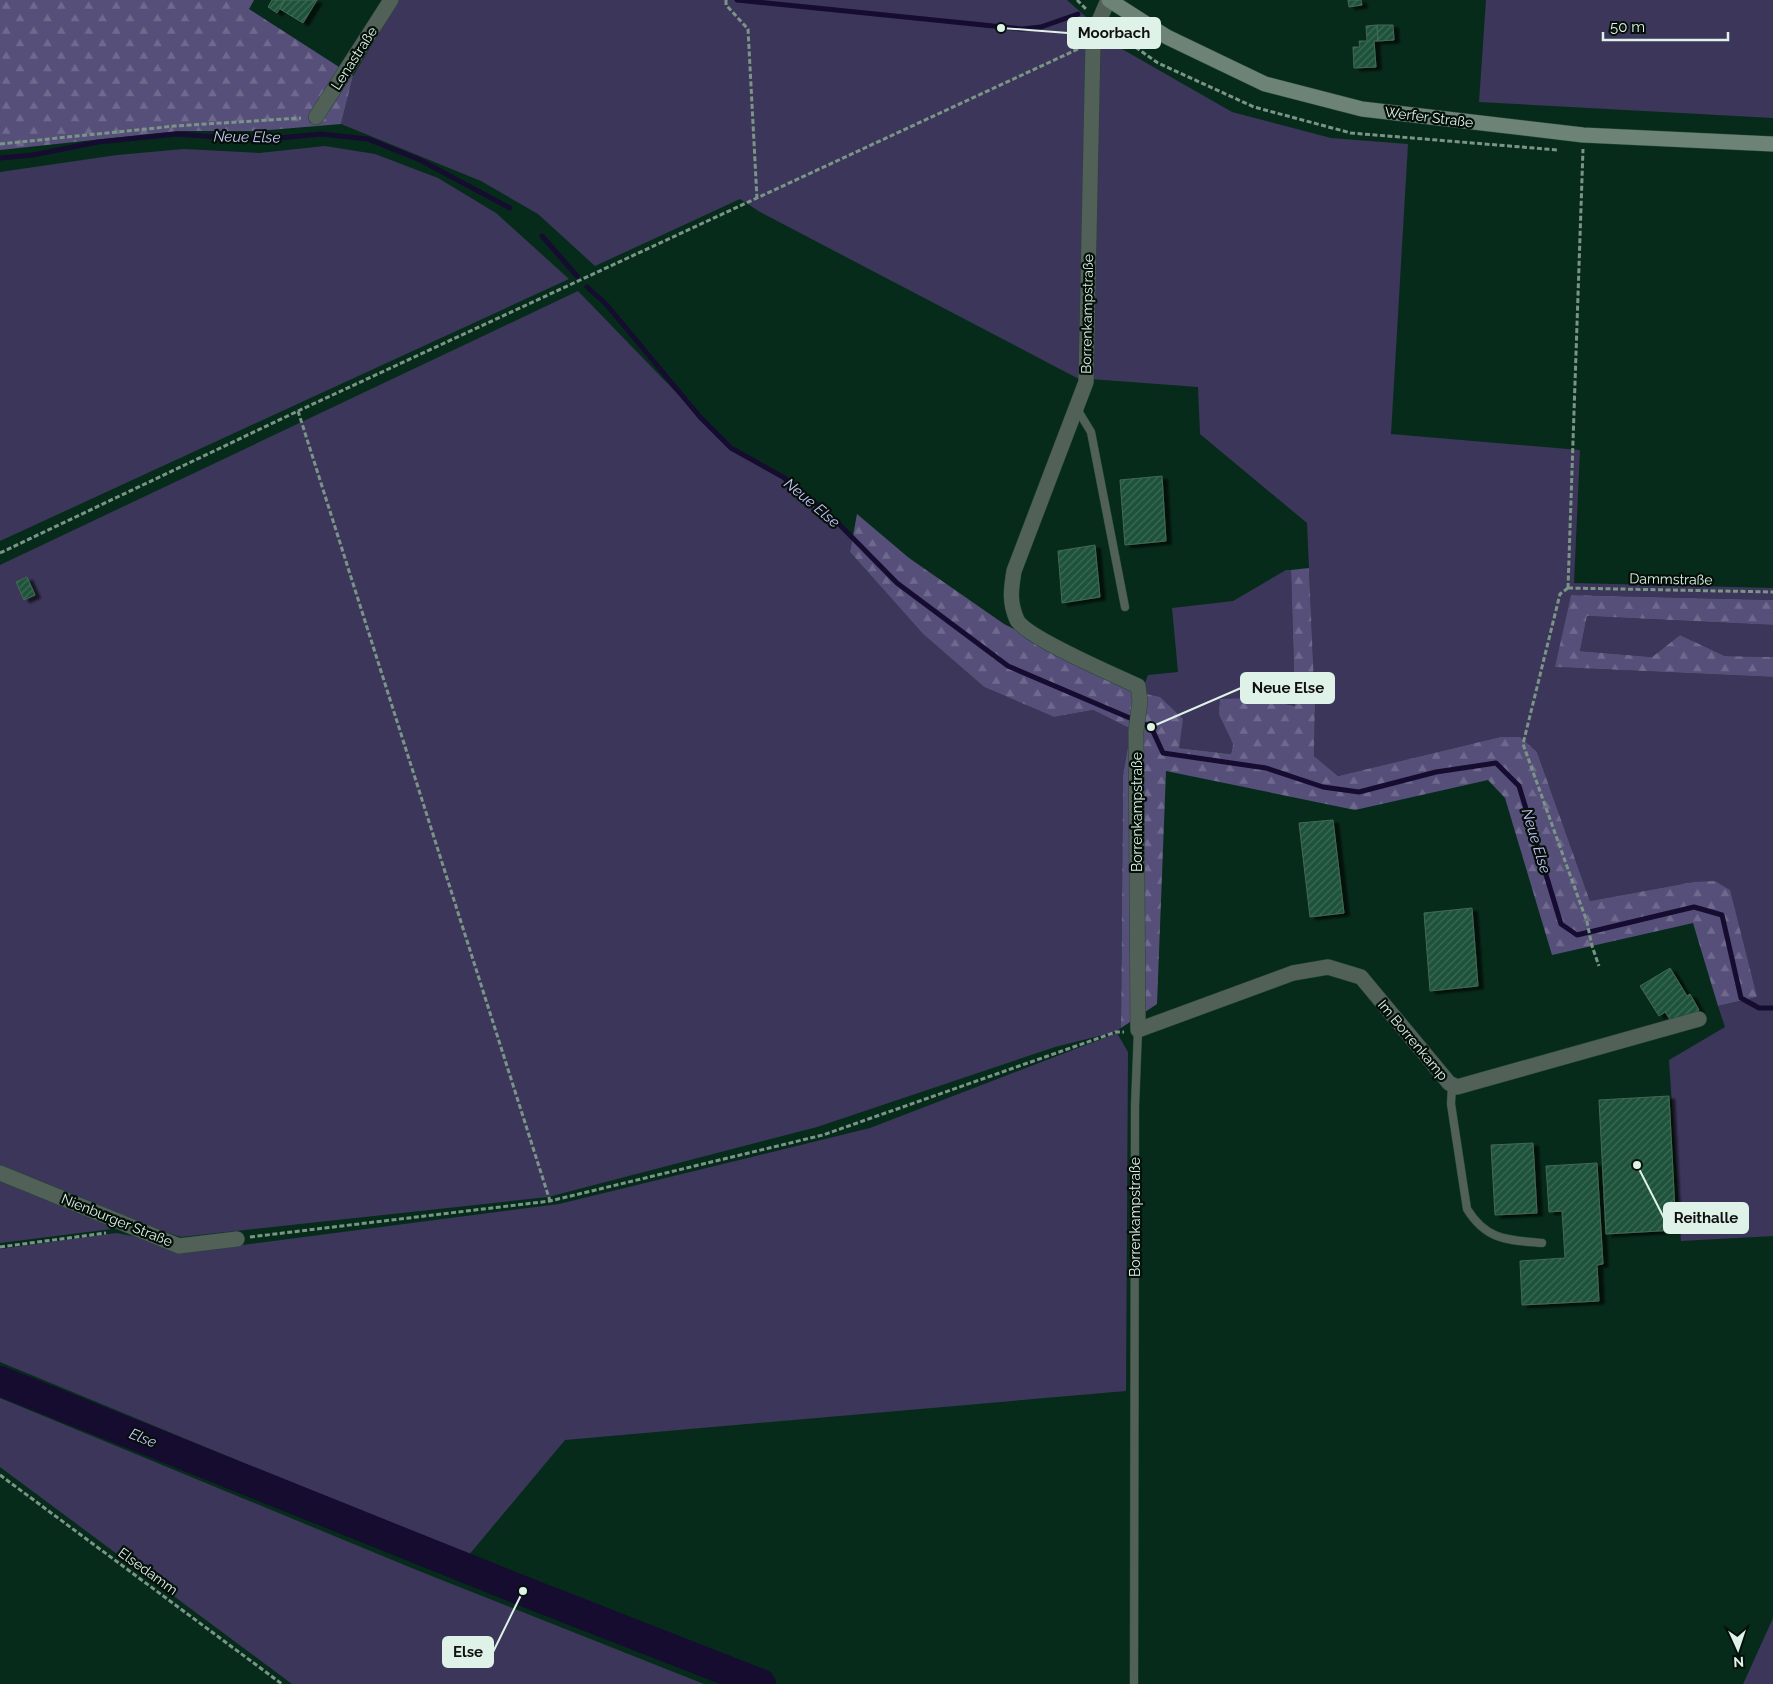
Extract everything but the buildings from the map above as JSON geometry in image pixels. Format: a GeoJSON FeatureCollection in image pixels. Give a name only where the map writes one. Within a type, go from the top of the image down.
{"type":"FeatureCollection","features":[{"type":"Feature","properties":{"kind":"street","name":"Lenastraße"},"geometry":{"type":"LineString","coordinates":[[316,117],[391,0]]}},
{"type":"Feature","properties":{"kind":"street","name":"Borrenkampstraße"},"geometry":{"type":"LineString","coordinates":[[1109,0],[1099,21],[1093,42],[1086,382],[1014,571],[1010,596],[1018,622],[1043,640],[1138,686],[1140,701],[1136,731],[1138,1030]]}},
{"type":"Feature","properties":{"kind":"street","name":"Werfer Straße"},"geometry":{"type":"LineString","coordinates":[[1109,0],[1167,37],[1265,84],[1362,109],[1583,135],[1773,144]]}},
{"type":"Feature","properties":{"kind":"street","name":"Im Borrenkamp"},"geometry":{"type":"LineString","coordinates":[[1138,1030],[1293,973],[1328,967],[1361,977],[1449,1083],[1457,1087],[1699,1019]]}},
{"type":"Feature","properties":{"kind":"street","name":"Nienburger Straße"},"geometry":{"type":"LineString","coordinates":[[0,1173],[179,1246],[237,1239]]}},
{"type":"Feature","properties":{"kind":"lane"},"geometry":{"type":"LineString","coordinates":[[1076,407],[1091,432],[1125,607]]}},
{"type":"Feature","properties":{"kind":"lane","name":"Borrenkampstraße"},"geometry":{"type":"LineString","coordinates":[[1134,1684],[1134,1106],[1138,1030]]}},
{"type":"Feature","properties":{"kind":"lane"},"geometry":{"type":"LineString","coordinates":[[1452,1085],[1451,1104],[1467,1209],[1472,1217],[1492,1235],[1506,1240],[1542,1243]]}},
{"type":"Feature","properties":{"kind":"path"},"geometry":{"type":"LineString","coordinates":[[726,0],[726,5],[748,29],[757,199]]}},
{"type":"Feature","properties":{"kind":"path"},"geometry":{"type":"LineString","coordinates":[[0,553],[298,411],[1093,42]]}},
{"type":"Feature","properties":{"kind":"path"},"geometry":{"type":"LineString","coordinates":[[0,144],[175,126],[316,117]]}},
{"type":"Feature","properties":{"kind":"path"},"geometry":{"type":"LineString","coordinates":[[1583,135],[1568,588],[1560,594],[1523,744],[1587,922],[1599,966]]}},
{"type":"Feature","properties":{"kind":"path"},"geometry":{"type":"LineString","coordinates":[[298,411],[550,1201]]}},
{"type":"Feature","properties":{"kind":"path","name":"Dammstraße"},"geometry":{"type":"LineString","coordinates":[[1568,588],[1773,592]]}},
{"type":"Feature","properties":{"kind":"path"},"geometry":{"type":"LineString","coordinates":[[237,1239],[550,1201],[823,1135],[1116,1032],[1138,1030]]}},
{"type":"Feature","properties":{"kind":"path"},"geometry":{"type":"LineString","coordinates":[[0,1247],[109,1233]]}},
{"type":"Feature","properties":{"kind":"path","name":"Elsedamm"},"geometry":{"type":"LineString","coordinates":[[0,1475],[282,1684]]}},
{"type":"Feature","properties":{"kind":"shaded area"},"geometry":{"type":"Polygon","coordinates":[[[399,0],[1067,0],[1122,49],[1232,112],[1331,138],[1408,144],[1391,434],[1580,450],[1574,583],[1773,588],[1773,600],[1571,595],[1556,667],[1773,677],[1773,1236],[1681,1241],[1669,1060],[1725,1027],[1718,1006],[1757,997],[1693,882],[1590,901],[1537,752],[1500,737],[1338,776],[1314,756],[1315,706],[1307,523],[1200,434],[1198,387],[1077,378],[760,212],[740,199],[595,266],[538,214],[481,181],[341,124],[353,76],[399,0]]]}},
{"type":"Feature","properties":{"kind":"shaded area"},"geometry":{"type":"Polygon","coordinates":[[[1486,0],[1773,0],[1773,118],[1479,102],[1486,0]]]}},
{"type":"Feature","properties":{"kind":"shaded area"},"geometry":{"type":"Polygon","coordinates":[[[325,146],[375,154],[438,178],[496,213],[569,279],[0,541],[0,172],[117,155],[184,149],[259,153],[325,146]]]}},
{"type":"Feature","properties":{"kind":"shaded area"},"geometry":{"type":"Polygon","coordinates":[[[578,291],[730,448],[782,477],[853,537],[850,552],[923,634],[984,687],[1054,717],[1093,710],[1131,729],[1123,775],[1121,1028],[1115,1032],[1055,1047],[817,1127],[548,1197],[181,1237],[144,1225],[0,1243],[0,565],[578,291]]]}},
{"type":"Feature","properties":{"kind":"shaded area"},"geometry":{"type":"Polygon","coordinates":[[[1286,570],[1291,570],[1295,706],[1257,698],[1219,715],[1233,744],[1231,754],[1179,748],[1141,693],[1148,675],[1178,672],[1172,608],[1233,601],[1286,570]]]}},
{"type":"Feature","properties":{"kind":"shaded area"},"geometry":{"type":"Polygon","coordinates":[[[1587,616],[1773,625],[1773,657],[1725,656],[1680,635],[1652,657],[1580,651],[1587,616]]]}},
{"type":"Feature","properties":{"kind":"shaded area"},"geometry":{"type":"Polygon","coordinates":[[[1117,1033],[1128,1052],[1126,1391],[565,1440],[468,1556],[0,1362],[0,1249],[116,1233],[143,1238],[181,1253],[559,1204],[870,1128],[1117,1033]]]}},
{"type":"Feature","properties":{"kind":"shaded area"},"geometry":{"type":"Polygon","coordinates":[[[0,1398],[419,1571],[704,1684],[292,1684],[0,1467],[0,1398]]]}},
{"type":"Feature","properties":{"kind":"shaded area"},"geometry":{"type":"Polygon","coordinates":[[[1773,1618],[1773,1684],[1743,1684],[1745,1680],[1773,1618]]]}},
{"type":"Feature","properties":{"kind":"green space"},"geometry":{"type":"Polygon","coordinates":[[[0,0],[254,0],[249,9],[353,76],[341,124],[257,131],[178,131],[0,150],[0,0]]]}},
{"type":"Feature","properties":{"kind":"green space"},"geometry":{"type":"Polygon","coordinates":[[[857,514],[909,558],[1004,624],[1141,693],[1160,697],[1183,719],[1179,748],[1231,754],[1233,744],[1219,715],[1220,699],[1257,698],[1295,706],[1291,570],[1309,568],[1315,706],[1314,756],[1338,776],[1500,737],[1520,737],[1537,752],[1590,901],[1693,882],[1715,881],[1730,890],[1757,997],[1718,1006],[1693,923],[1552,955],[1505,798],[1488,780],[1355,810],[1166,771],[1157,1004],[1121,1028],[1123,775],[1131,729],[1093,710],[1054,717],[984,687],[923,634],[850,552],[857,514]]]}},
{"type":"Feature","properties":{"kind":"green space"},"geometry":{"type":"Polygon","coordinates":[[[1571,595],[1773,600],[1773,625],[1587,616],[1580,651],[1652,657],[1680,635],[1725,656],[1773,657],[1773,677],[1555,667],[1571,595]]]}},
{"type":"Feature","properties":{"kind":"waterway"},"geometry":{"type":"LineString","coordinates":[[737,0],[1022,29],[1041,27],[1078,14]]}},
{"type":"Feature","properties":{"kind":"waterway","name":"Neue Else"},"geometry":{"type":"LineString","coordinates":[[0,158],[33,155],[98,142],[177,134],[258,140],[321,134],[368,139],[420,160],[510,208]]}},
{"type":"Feature","properties":{"kind":"waterway","name":"Neue Else"},"geometry":{"type":"LineString","coordinates":[[542,236],[577,276]]}},
{"type":"Feature","properties":{"kind":"waterway","name":"Neue Else"},"geometry":{"type":"LineString","coordinates":[[587,287],[606,304],[700,417],[731,448],[783,477],[835,520],[897,583],[1008,666],[1151,727],[1163,753],[1266,768],[1323,787],[1359,792],[1436,772],[1496,763],[1519,786],[1561,924],[1577,935],[1694,907],[1722,915],[1741,998],[1759,1008],[1773,1008]]}},
{"type":"Feature","properties":{"kind":"waterway","name":"Else"},"geometry":{"type":"LineString","coordinates":[[0,1381],[523,1591],[761,1684]]}},
{"type":"Feature","properties":{"kind":"place","name":"Moorbach"},"geometry":{"type":"Point","coordinates":[1001,28]}},
{"type":"Feature","properties":{"kind":"place","name":"Neue Else"},"geometry":{"type":"Point","coordinates":[1151,727]}},
{"type":"Feature","properties":{"kind":"place","name":"Reithalle"},"geometry":{"type":"Point","coordinates":[1637,1165]}},
{"type":"Feature","properties":{"kind":"place","name":"Else"},"geometry":{"type":"Point","coordinates":[523,1591]}}]}
